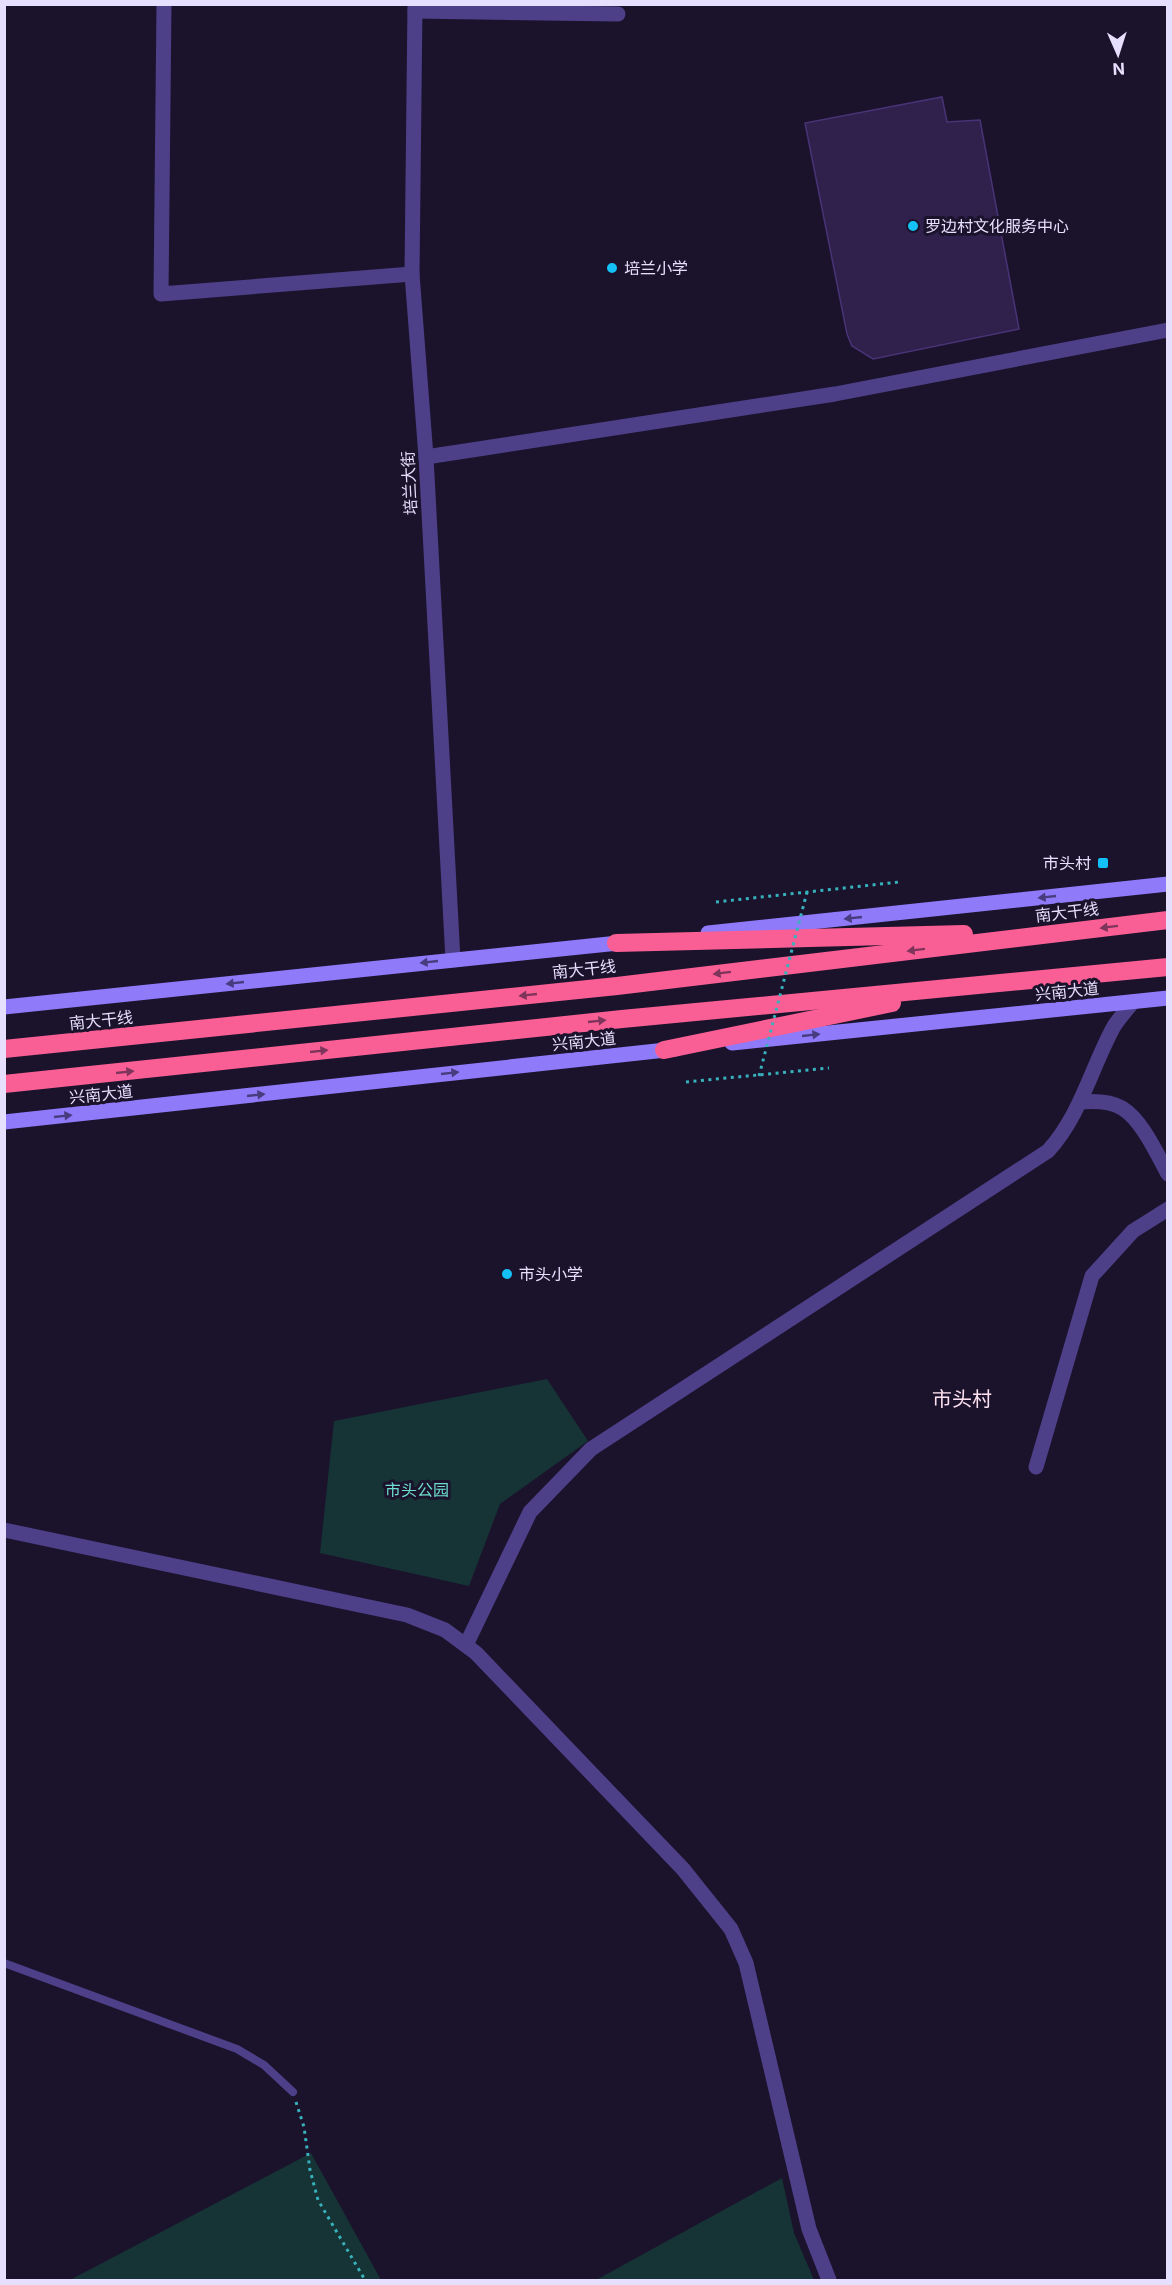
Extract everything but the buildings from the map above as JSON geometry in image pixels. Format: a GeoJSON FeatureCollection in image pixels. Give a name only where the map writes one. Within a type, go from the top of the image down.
{"type":"FeatureCollection","features":[{"type":"Feature","properties":{"kind":"highway","name":"南大干线"},"geometry":{"type":"LineString","coordinates":[[4,1049],[617,986],[1167,920]]}},
{"type":"Feature","properties":{"kind":"highway"},"geometry":{"type":"LineString","coordinates":[[616,943],[1077,931]]}},
{"type":"Feature","properties":{"kind":"highway"},"geometry":{"type":"LineString","coordinates":[[4,1084],[634,1017],[1167,967]]}},
{"type":"Feature","properties":{"kind":"highway"},"geometry":{"type":"LineString","coordinates":[[664,1050],[985,984]]}},
{"type":"Feature","properties":{"kind":"main road"},"geometry":{"type":"LineString","coordinates":[[4,1007],[1167,884]]}},
{"type":"Feature","properties":{"kind":"main road","name":"兴南大道"},"geometry":{"type":"LineString","coordinates":[[4,1122],[1167,998]]}},
{"type":"Feature","properties":{"kind":"street"},"geometry":{"type":"LineString","coordinates":[[164,4],[161,294],[412,274]]}},
{"type":"Feature","properties":{"kind":"street"},"geometry":{"type":"LineString","coordinates":[[415,8],[521,9],[618,14]]}},
{"type":"Feature","properties":{"kind":"street","name":"培兰大街"},"geometry":{"type":"LineString","coordinates":[[415,8],[412,274],[426,457],[453,960]]}},
{"type":"Feature","properties":{"kind":"street"},"geometry":{"type":"LineString","coordinates":[[426,457],[835,394],[1167,330]]}},
{"type":"Feature","properties":{"kind":"street"},"geometry":{"type":"LineString","coordinates":[[466,1645],[530,1512],[591,1449],[1048,1152],[1061,1137],[1080,1102],[1114,1026],[1133,1002]]}},
{"type":"Feature","properties":{"kind":"street"},"geometry":{"type":"LineString","coordinates":[[1080,1102],[1097,1101],[1122,1108],[1144,1131],[1167,1174]]}},
{"type":"Feature","properties":{"kind":"street"},"geometry":{"type":"LineString","coordinates":[[1036,1467],[1092,1276],[1133,1231],[1167,1209]]}},
{"type":"Feature","properties":{"kind":"street"},"geometry":{"type":"LineString","coordinates":[[4,1530],[407,1615],[445,1630],[477,1653],[683,1869],[731,1929],[746,1963],[809,2229],[829,2280]]}},
{"type":"Feature","properties":{"kind":"lane"},"geometry":{"type":"LineString","coordinates":[[4,1964],[237,2049],[264,2065],[293,2092]]}},
{"type":"Feature","properties":{"kind":"path"},"geometry":{"type":"LineString","coordinates":[[716,902],[899,882]]}},
{"type":"Feature","properties":{"kind":"path"},"geometry":{"type":"LineString","coordinates":[[759,1076],[807,892]]}},
{"type":"Feature","properties":{"kind":"path"},"geometry":{"type":"LineString","coordinates":[[686,1082],[829,1068]]}},
{"type":"Feature","properties":{"kind":"path"},"geometry":{"type":"LineString","coordinates":[[293,2092],[304,2127],[310,2170],[318,2200],[365,2280]]}},
{"type":"Feature","properties":{"kind":"green space","name":"市头公园"},"geometry":{"type":"Polygon","coordinates":[[[547,1379],[588,1441],[500,1504],[469,1586],[320,1553],[334,1421],[547,1379]]]}},
{"type":"Feature","properties":{"kind":"green space"},"geometry":{"type":"Polygon","coordinates":[[[311,2153],[381,2280],[70,2280],[311,2153]]]}},
{"type":"Feature","properties":{"kind":"green space"},"geometry":{"type":"Polygon","coordinates":[[[782,2178],[794,2233],[814,2280],[596,2280],[782,2178]]]}},
{"type":"Feature","properties":{"kind":"place","name":"罗边村文化服务中心"},"geometry":{"type":"Point","coordinates":[913,226]}},
{"type":"Feature","properties":{"kind":"place","name":"培兰小学"},"geometry":{"type":"Point","coordinates":[612,268]}},
{"type":"Feature","properties":{"kind":"place","name":"市头村"},"geometry":{"type":"Point","coordinates":[1103,863]}},
{"type":"Feature","properties":{"kind":"place","name":"市头小学"},"geometry":{"type":"Point","coordinates":[507,1274]}},
{"type":"Feature","properties":{"kind":"district","name":"市头村"},"geometry":{"type":"Point","coordinates":[962,1399]}}]}
